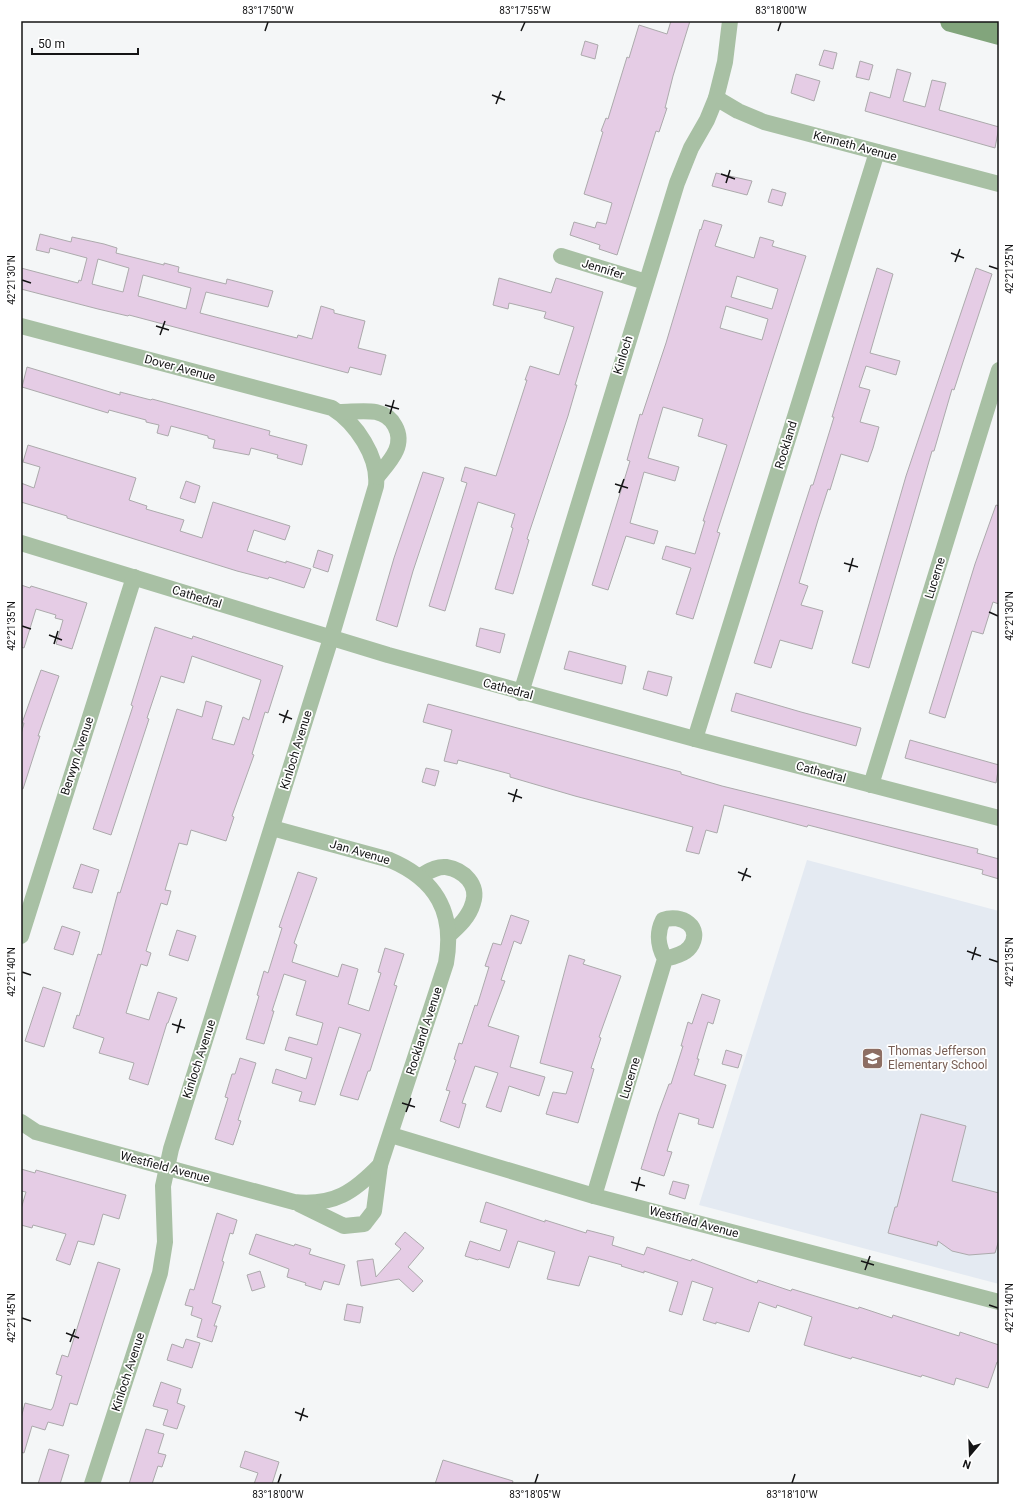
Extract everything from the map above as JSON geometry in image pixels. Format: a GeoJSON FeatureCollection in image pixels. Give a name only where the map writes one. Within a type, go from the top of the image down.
{"type":"FeatureCollection","features":[{"type":"Feature","properties":{"kind":"main road"},"geometry":{"type":"LineString","coordinates":[[951,21],[999,34]]}},
{"type":"Feature","properties":{"kind":"street","name":"Kinloch"},"geometry":{"type":"LineString","coordinates":[[521,692],[680,173],[716,98],[725,62],[730,21]]}},
{"type":"Feature","properties":{"kind":"street","name":"Kenneth Avenue"},"geometry":{"type":"LineString","coordinates":[[716,98],[738,111],[764,122],[999,184]]}},
{"type":"Feature","properties":{"kind":"street","name":"Rockland"},"geometry":{"type":"LineString","coordinates":[[695,739],[877,152]]}},
{"type":"Feature","properties":{"kind":"street","name":"Jennifer"},"geometry":{"type":"LineString","coordinates":[[561,256],[646,282]]}},
{"type":"Feature","properties":{"kind":"street","name":"Dover Avenue"},"geometry":{"type":"LineString","coordinates":[[21,326],[332,408],[339,412],[355,428],[370,454],[377,477],[376,486],[331,638]]}},
{"type":"Feature","properties":{"kind":"street","name":"Lucerne"},"geometry":{"type":"LineString","coordinates":[[871,785],[999,370]]}},
{"type":"Feature","properties":{"kind":"street","name":"Dover Avenue"},"geometry":{"type":"LineString","coordinates":[[339,412],[374,412],[384,414],[392,420],[397,430],[399,440],[397,450],[392,459],[377,477]]}},
{"type":"Feature","properties":{"kind":"street","name":"Cathedral"},"geometry":{"type":"LineString","coordinates":[[21,543],[331,638],[521,692],[999,818]]}},
{"type":"Feature","properties":{"kind":"street","name":"Berwyn Avenue"},"geometry":{"type":"LineString","coordinates":[[21,936],[134,577]]}},
{"type":"Feature","properties":{"kind":"street","name":"Kinloch Avenue"},"geometry":{"type":"LineString","coordinates":[[92,1484],[160,1273],[165,1242],[163,1186],[171,1149],[331,638]]}},
{"type":"Feature","properties":{"kind":"street","name":"Jan Avenue"},"geometry":{"type":"LineString","coordinates":[[272,828],[390,860],[406,867],[420,876],[437,896]]}},
{"type":"Feature","properties":{"kind":"street"},"geometry":{"type":"LineString","coordinates":[[420,876],[434,869],[445,867],[458,871],[468,877],[473,886],[475,894],[473,904],[465,920],[449,935]]}},
{"type":"Feature","properties":{"kind":"street","name":"Rockland Avenue"},"geometry":{"type":"LineString","coordinates":[[364,1224],[374,1211],[380,1164],[446,963],[449,935],[446,915],[437,896]]}},
{"type":"Feature","properties":{"kind":"street","name":"Lucerne"},"geometry":{"type":"LineString","coordinates":[[594,1196],[665,959]]}},
{"type":"Feature","properties":{"kind":"street","name":"Westfield Avenue"},"geometry":{"type":"LineString","coordinates":[[21,1122],[28,1131],[294,1202],[344,1226],[364,1224]]}},
{"type":"Feature","properties":{"kind":"street","name":"Westfield Avenue"},"geometry":{"type":"LineString","coordinates":[[390,1135],[594,1196],[999,1302]]}},
{"type":"Feature","properties":{"kind":"street","name":"Rockland Avenue"},"geometry":{"type":"LineString","coordinates":[[348,1193],[361,1184],[380,1164]]}},
{"type":"Feature","properties":{"kind":"street","name":"Westfield Avenue"},"geometry":{"type":"LineString","coordinates":[[294,1202],[317,1202],[332,1200],[348,1193]]}},
{"type":"Feature","properties":{"kind":"shaded area","name":"Thomas Jefferson Elementary School"},"geometry":{"type":"Polygon","coordinates":[[[807,860],[999,911],[999,1284],[699,1205],[807,860]]]}},
{"type":"Feature","properties":{"kind":"building"},"geometry":{"type":"Polygon","coordinates":[[[671,21],[690,21],[673,76],[665,108],[667,108],[659,132],[656,131],[617,255],[599,249],[600,245],[570,235],[574,222],[595,228],[597,222],[606,224],[612,203],[584,194],[603,132],[601,131],[606,118],[608,119],[627,57],[629,58],[639,25],[667,34],[671,21]]]}},
{"type":"Feature","properties":{"kind":"building"},"geometry":{"type":"Polygon","coordinates":[[[585,41],[598,45],[595,59],[581,55],[585,41]]]}},
{"type":"Feature","properties":{"kind":"building"},"geometry":{"type":"Polygon","coordinates":[[[824,50],[837,53],[833,69],[819,65],[824,50]]]}},
{"type":"Feature","properties":{"kind":"building"},"geometry":{"type":"Polygon","coordinates":[[[860,61],[873,65],[869,80],[856,77],[860,61]]]}},
{"type":"Feature","properties":{"kind":"building"},"geometry":{"type":"Polygon","coordinates":[[[897,69],[911,73],[903,101],[925,107],[932,80],[946,83],[939,110],[999,127],[995,148],[865,111],[870,92],[890,98],[897,69]]]}},
{"type":"Feature","properties":{"kind":"building"},"geometry":{"type":"Polygon","coordinates":[[[796,74],[820,81],[814,101],[791,93],[796,74]]]}},
{"type":"Feature","properties":{"kind":"building"},"geometry":{"type":"Polygon","coordinates":[[[716,173],[752,181],[747,195],[712,186],[716,173]]]}},
{"type":"Feature","properties":{"kind":"building"},"geometry":{"type":"Polygon","coordinates":[[[772,189],[786,193],[782,206],[768,202],[772,189]]]}},
{"type":"Feature","properties":{"kind":"building"},"geometry":{"type":"Polygon","coordinates":[[[704,220],[722,225],[715,246],[754,258],[760,237],[774,241],[772,246],[806,256],[717,532],[720,533],[693,619],[676,614],[691,568],[662,559],[666,546],[695,554],[705,521],[703,521],[727,445],[698,436],[703,419],[663,407],[648,458],[679,467],[675,481],[644,472],[630,523],[658,531],[654,544],[626,536],[608,590],[592,585],[630,461],[627,460],[640,414],[642,415],[666,343],[700,229],[701,230],[704,220]],[[737,276],[731,297],[772,309],[778,289],[737,276]],[[726,306],[720,328],[762,340],[768,319],[726,306]]]}},
{"type":"Feature","properties":{"kind":"building"},"geometry":{"type":"Polygon","coordinates":[[[40,234],[71,242],[72,237],[117,248],[116,253],[164,265],[164,263],[179,267],[178,272],[226,284],[227,279],[273,291],[268,307],[206,292],[200,313],[297,338],[298,335],[312,339],[321,306],[334,310],[334,313],[365,321],[358,348],[386,355],[381,375],[350,367],[348,373],[129,315],[98,309],[21,289],[21,268],[78,283],[79,280],[81,281],[87,258],[50,248],[49,253],[36,250],[40,234]],[[98,259],[92,284],[123,292],[129,268],[98,259]],[[143,275],[138,296],[186,309],[191,288],[143,275]]]}},
{"type":"Feature","properties":{"kind":"building"},"geometry":{"type":"Polygon","coordinates":[[[877,268],[893,274],[870,353],[900,361],[896,375],[866,366],[859,387],[870,390],[860,422],[879,427],[873,448],[868,462],[841,454],[830,490],[828,489],[818,520],[799,583],[808,586],[801,605],[823,611],[812,649],[780,640],[771,668],[754,663],[811,485],[813,485],[877,268]]]}},
{"type":"Feature","properties":{"kind":"building"},"geometry":{"type":"Polygon","coordinates":[[[976,268],[992,274],[954,390],[952,389],[934,451],[932,451],[869,668],[852,663],[906,476],[976,268]]]}},
{"type":"Feature","properties":{"kind":"building"},"geometry":{"type":"Polygon","coordinates":[[[499,278],[551,293],[556,278],[603,292],[575,385],[577,385],[568,416],[527,539],[529,540],[513,594],[495,589],[513,528],[511,527],[515,514],[478,502],[445,611],[429,606],[467,483],[461,481],[465,467],[496,476],[527,380],[525,380],[530,366],[559,375],[574,327],[544,318],[546,312],[509,303],[508,309],[493,305],[499,278]]]}},
{"type":"Feature","properties":{"kind":"building"},"geometry":{"type":"Polygon","coordinates":[[[27,367],[120,395],[120,392],[152,399],[270,431],[269,435],[307,445],[302,465],[277,458],[278,455],[251,448],[249,455],[213,448],[215,440],[208,438],[208,436],[171,426],[168,436],[157,433],[159,425],[146,422],[146,420],[109,410],[108,413],[22,387],[27,367]]]}},
{"type":"Feature","properties":{"kind":"building"},"geometry":{"type":"Polygon","coordinates":[[[28,445],[136,478],[129,500],[147,506],[146,509],[184,520],[180,531],[202,538],[213,502],[290,526],[285,540],[254,530],[247,551],[311,569],[304,588],[269,577],[268,579],[237,571],[67,518],[67,516],[21,502],[21,483],[34,488],[40,467],[23,462],[28,445]]]}},
{"type":"Feature","properties":{"kind":"building"},"geometry":{"type":"Polygon","coordinates":[[[423,472],[444,478],[413,571],[397,627],[376,620],[394,558],[423,472]]]}},
{"type":"Feature","properties":{"kind":"building"},"geometry":{"type":"Polygon","coordinates":[[[186,481],[200,486],[195,503],[180,498],[186,481]]]}},
{"type":"Feature","properties":{"kind":"building"},"geometry":{"type":"Polygon","coordinates":[[[996,505],[999,506],[999,604],[993,602],[983,634],[972,631],[945,718],[929,713],[975,564],[996,505]]]}},
{"type":"Feature","properties":{"kind":"building"},"geometry":{"type":"Polygon","coordinates":[[[318,550],[333,555],[328,572],[313,567],[318,550]]]}},
{"type":"Feature","properties":{"kind":"building"},"geometry":{"type":"Polygon","coordinates":[[[21,585],[30,588],[31,586],[87,603],[72,649],[56,644],[63,620],[55,618],[56,615],[36,609],[24,648],[21,647],[21,585]]]}},
{"type":"Feature","properties":{"kind":"building"},"geometry":{"type":"Polygon","coordinates":[[[155,627],[192,639],[193,636],[283,666],[268,713],[265,712],[252,754],[254,755],[232,816],[234,817],[226,841],[191,830],[187,845],[179,843],[165,890],[171,891],[167,905],[161,903],[146,951],[151,953],[147,966],[141,964],[126,1013],[149,1020],[158,992],[177,998],[167,1023],[148,1085],[129,1079],[134,1063],[99,1053],[104,1038],[73,1028],[77,1015],[79,1016],[98,954],[101,955],[118,892],[120,893],[177,709],[202,717],[206,701],[222,706],[212,739],[234,745],[243,717],[249,720],[261,680],[192,656],[184,683],[161,676],[147,718],[149,719],[111,835],[93,829],[133,706],[131,705],[155,627]]]}},
{"type":"Feature","properties":{"kind":"building"},"geometry":{"type":"Polygon","coordinates":[[[480,628],[505,634],[500,653],[476,646],[480,628]]]}},
{"type":"Feature","properties":{"kind":"building"},"geometry":{"type":"Polygon","coordinates":[[[569,651],[626,666],[622,684],[564,669],[569,651]]]}},
{"type":"Feature","properties":{"kind":"building"},"geometry":{"type":"Polygon","coordinates":[[[41,670],[59,676],[38,736],[40,736],[23,789],[21,789],[21,734],[24,723],[22,723],[41,670]]]}},
{"type":"Feature","properties":{"kind":"building"},"geometry":{"type":"Polygon","coordinates":[[[648,671],[672,677],[667,696],[643,689],[648,671]]]}},
{"type":"Feature","properties":{"kind":"building"},"geometry":{"type":"Polygon","coordinates":[[[736,693],[861,728],[856,746],[731,711],[736,693]]]}},
{"type":"Feature","properties":{"kind":"building"},"geometry":{"type":"Polygon","coordinates":[[[428,704],[681,772],[681,774],[722,786],[978,849],[977,853],[999,859],[999,879],[982,874],[983,870],[724,805],[717,833],[706,830],[699,854],[686,851],[693,827],[575,796],[510,777],[510,774],[458,760],[457,764],[444,761],[452,730],[423,722],[428,704]]]}},
{"type":"Feature","properties":{"kind":"building"},"geometry":{"type":"Polygon","coordinates":[[[910,740],[999,765],[996,783],[905,758],[910,740]]]}},
{"type":"Feature","properties":{"kind":"building"},"geometry":{"type":"Polygon","coordinates":[[[426,768],[439,771],[435,786],[422,782],[426,768]]]}},
{"type":"Feature","properties":{"kind":"building"},"geometry":{"type":"Polygon","coordinates":[[[81,864],[99,870],[92,893],[73,888],[81,864]]]}},
{"type":"Feature","properties":{"kind":"building"},"geometry":{"type":"Polygon","coordinates":[[[298,872],[317,878],[294,943],[297,945],[292,962],[338,977],[342,964],[358,969],[348,1004],[369,1011],[381,973],[378,972],[385,948],[404,954],[394,985],[397,986],[370,1071],[368,1071],[358,1100],[340,1095],[361,1034],[339,1027],[315,1105],[299,1101],[302,1092],[272,1083],[276,1069],[306,1079],[312,1058],[285,1050],[289,1037],[317,1045],[323,1023],[296,1015],[306,981],[284,974],[272,1011],[274,1011],[264,1044],[246,1039],[259,996],[257,995],[264,971],[268,973],[282,928],[279,927],[298,872]]]}},
{"type":"Feature","properties":{"kind":"building"},"geometry":{"type":"Polygon","coordinates":[[[511,915],[529,921],[521,944],[514,941],[501,980],[505,981],[488,1026],[519,1036],[510,1067],[545,1077],[539,1096],[509,1086],[501,1112],[486,1107],[498,1073],[475,1066],[462,1103],[466,1104],[459,1128],[440,1121],[450,1091],[446,1090],[456,1060],[454,1059],[459,1043],[462,1044],[475,1005],[477,1006],[489,967],[485,966],[493,943],[501,945],[511,915]]]}},
{"type":"Feature","properties":{"kind":"building"},"geometry":{"type":"Polygon","coordinates":[[[62,926],[80,932],[73,955],[54,949],[62,926]]]}},
{"type":"Feature","properties":{"kind":"building"},"geometry":{"type":"Polygon","coordinates":[[[177,930],[196,936],[188,961],[169,955],[177,930]]]}},
{"type":"Feature","properties":{"kind":"building"},"geometry":{"type":"Polygon","coordinates":[[[569,955],[585,960],[583,964],[621,976],[599,1037],[601,1038],[591,1068],[594,1069],[578,1123],[546,1114],[553,1092],[566,1094],[573,1072],[540,1063],[569,955]]]}},
{"type":"Feature","properties":{"kind":"building"},"geometry":{"type":"Polygon","coordinates":[[[43,987],[61,993],[44,1047],[25,1041],[43,987]]]}},
{"type":"Feature","properties":{"kind":"building"},"geometry":{"type":"Polygon","coordinates":[[[702,994],[720,1000],[713,1024],[708,1022],[694,1075],[726,1085],[713,1128],[698,1124],[699,1119],[679,1113],[667,1151],[672,1152],[664,1176],[641,1169],[658,1114],[669,1084],[671,1084],[683,1046],[681,1046],[688,1022],[692,1024],[702,994]]]}},
{"type":"Feature","properties":{"kind":"building"},"geometry":{"type":"Polygon","coordinates":[[[726,1050],[742,1055],[738,1068],[722,1064],[726,1050]]]}},
{"type":"Feature","properties":{"kind":"building"},"geometry":{"type":"Polygon","coordinates":[[[240,1058],[256,1063],[238,1120],[241,1121],[233,1145],[215,1139],[228,1098],[225,1097],[232,1074],[235,1074],[240,1058]]]}},
{"type":"Feature","properties":{"kind":"building"},"geometry":{"type":"Polygon","coordinates":[[[921,1114],[966,1126],[952,1181],[999,1193],[999,1240],[995,1253],[969,1255],[952,1251],[938,1241],[937,1246],[888,1233],[895,1207],[897,1207],[921,1114]]]}},
{"type":"Feature","properties":{"kind":"building"},"geometry":{"type":"Polygon","coordinates":[[[21,1169],[35,1173],[36,1170],[126,1195],[119,1219],[103,1214],[94,1245],[78,1241],[70,1265],[56,1260],[66,1234],[33,1225],[32,1228],[21,1225],[21,1209],[26,1192],[21,1191],[21,1169]]]}},
{"type":"Feature","properties":{"kind":"building"},"geometry":{"type":"Polygon","coordinates":[[[673,1181],[689,1185],[685,1199],[669,1194],[673,1181]]]}},
{"type":"Feature","properties":{"kind":"building"},"geometry":{"type":"Polygon","coordinates":[[[486,1202],[545,1222],[545,1220],[586,1233],[587,1230],[614,1237],[612,1245],[644,1255],[647,1247],[691,1261],[692,1259],[757,1283],[758,1280],[791,1291],[792,1289],[858,1309],[859,1307],[892,1318],[893,1315],[959,1336],[960,1332],[999,1345],[999,1362],[997,1362],[988,1388],[956,1378],[954,1385],[852,1357],[851,1359],[804,1345],[812,1317],[777,1305],[776,1308],[759,1302],[749,1332],[716,1322],[716,1324],[703,1320],[713,1288],[692,1281],[682,1315],[669,1311],[678,1282],[589,1256],[579,1286],[547,1279],[555,1252],[518,1241],[509,1268],[465,1256],[470,1241],[500,1251],[507,1230],[480,1222],[486,1202]]]}},
{"type":"Feature","properties":{"kind":"building"},"geometry":{"type":"Polygon","coordinates":[[[217,1213],[237,1220],[233,1234],[230,1233],[222,1261],[224,1262],[212,1303],[221,1306],[214,1326],[217,1326],[212,1342],[197,1337],[202,1319],[191,1315],[193,1307],[185,1305],[190,1289],[194,1290],[217,1213]]]}},
{"type":"Feature","properties":{"kind":"building"},"geometry":{"type":"Polygon","coordinates":[[[405,1232],[424,1248],[408,1267],[423,1281],[413,1292],[399,1279],[361,1286],[357,1261],[373,1259],[376,1277],[401,1249],[395,1244],[405,1232]]]}},
{"type":"Feature","properties":{"kind":"building"},"geometry":{"type":"Polygon","coordinates":[[[256,1234],[294,1246],[295,1244],[311,1249],[309,1254],[345,1265],[339,1285],[324,1281],[321,1290],[305,1285],[306,1283],[287,1277],[289,1269],[249,1254],[256,1234]]]}},
{"type":"Feature","properties":{"kind":"building"},"geometry":{"type":"Polygon","coordinates":[[[98,1262],[120,1269],[77,1405],[70,1403],[63,1426],[48,1422],[45,1430],[32,1426],[24,1453],[21,1452],[21,1418],[25,1403],[51,1410],[53,1407],[62,1376],[56,1374],[62,1355],[68,1357],[98,1262]]]}},
{"type":"Feature","properties":{"kind":"building"},"geometry":{"type":"Polygon","coordinates":[[[260,1271],[265,1287],[252,1291],[247,1275],[260,1271]]]}},
{"type":"Feature","properties":{"kind":"building"},"geometry":{"type":"Polygon","coordinates":[[[347,1304],[363,1307],[360,1323],[344,1320],[347,1304]]]}},
{"type":"Feature","properties":{"kind":"building"},"geometry":{"type":"Polygon","coordinates":[[[186,1339],[200,1343],[192,1368],[167,1360],[172,1344],[183,1348],[186,1339]]]}},
{"type":"Feature","properties":{"kind":"building"},"geometry":{"type":"Polygon","coordinates":[[[161,1382],[181,1389],[177,1403],[185,1406],[177,1429],[163,1425],[168,1410],[153,1406],[161,1382]]]}},
{"type":"Feature","properties":{"kind":"building"},"geometry":{"type":"Polygon","coordinates":[[[146,1429],[164,1434],[158,1453],[166,1455],[162,1467],[158,1466],[152,1484],[129,1484],[146,1429]]]}},
{"type":"Feature","properties":{"kind":"building"},"geometry":{"type":"Polygon","coordinates":[[[49,1449],[69,1455],[60,1484],[38,1484],[49,1449]]]}},
{"type":"Feature","properties":{"kind":"building"},"geometry":{"type":"Polygon","coordinates":[[[245,1451],[279,1462],[272,1484],[254,1484],[258,1473],[240,1467],[245,1451]]]}},
{"type":"Feature","properties":{"kind":"building"},"geometry":{"type":"Polygon","coordinates":[[[443,1460],[513,1481],[512,1484],[435,1484],[443,1460]]]}},
{"type":"Feature","properties":{"kind":"place","name":"Thomas Jefferson Elementary School"},"geometry":{"type":"Point","coordinates":[872,1058]}}]}
